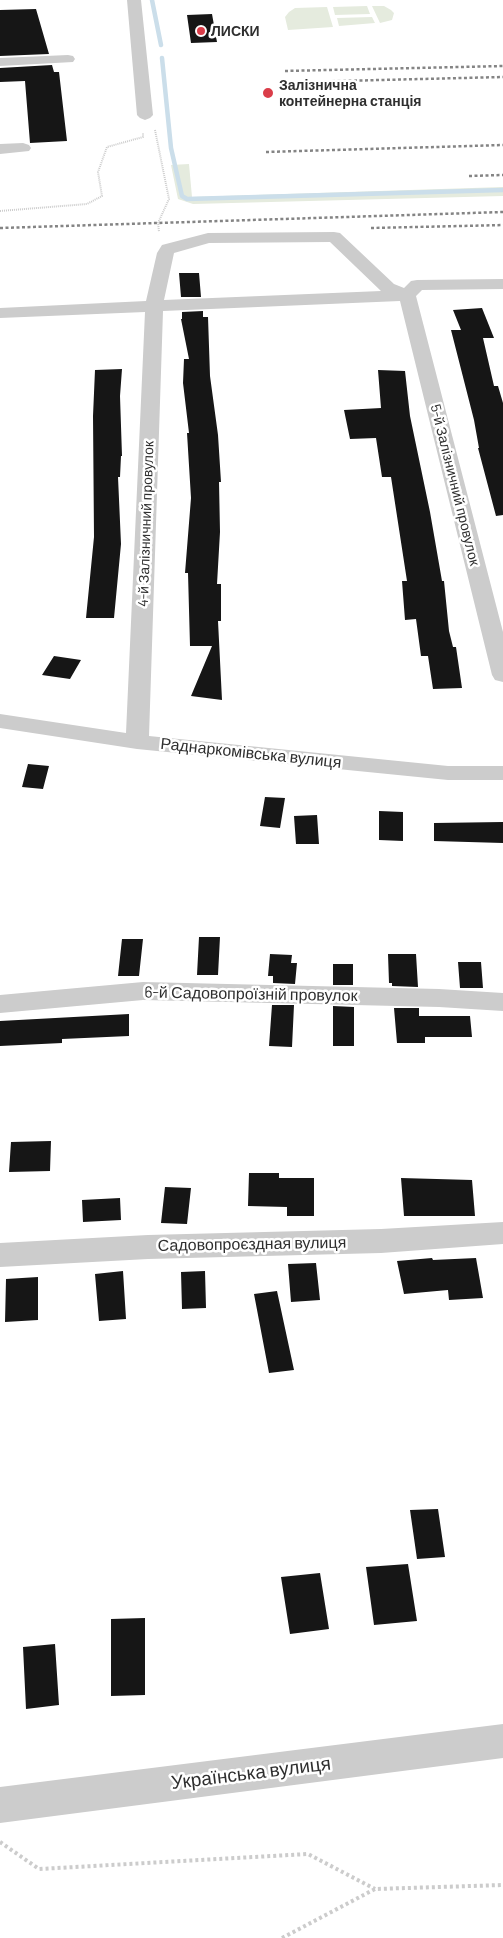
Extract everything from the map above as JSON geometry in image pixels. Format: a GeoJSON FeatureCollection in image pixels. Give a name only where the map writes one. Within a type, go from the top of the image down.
{"type":"FeatureCollection","features":[{"type":"Feature","properties":{"kind":"street"},"geometry":{"type":"LineString","coordinates":[[134,0],[145,115]]}},
{"type":"Feature","properties":{"kind":"street"},"geometry":{"type":"LineString","coordinates":[[0,62],[68,59]]}},
{"type":"Feature","properties":{"kind":"street"},"geometry":{"type":"LineString","coordinates":[[0,149],[23,148]]}},
{"type":"Feature","properties":{"kind":"street"},"geometry":{"type":"LineString","coordinates":[[168,249],[208,238],[334,237],[388,288],[407,294]]}},
{"type":"Feature","properties":{"kind":"street","name":"4-й Залізничний провулок"},"geometry":{"type":"LineString","coordinates":[[137,742],[154,307],[165,253],[168,249]]}},
{"type":"Feature","properties":{"kind":"street"},"geometry":{"type":"LineString","coordinates":[[0,313],[407,294],[417,286],[503,284]]}},
{"type":"Feature","properties":{"kind":"street","name":"5-й Залізничний провулок"},"geometry":{"type":"LineString","coordinates":[[407,294],[503,676]]}},
{"type":"Feature","properties":{"kind":"street","name":"Раднаркомівська вулиця"},"geometry":{"type":"LineString","coordinates":[[0,722],[137,742],[448,773],[503,773]]}},
{"type":"Feature","properties":{"kind":"street","name":"6-й Садовопроїзній провулок"},"geometry":{"type":"LineString","coordinates":[[0,1004],[143,991],[439,998],[503,1002]]}},
{"type":"Feature","properties":{"kind":"street","name":"Садовопроєздная вулиця"},"geometry":{"type":"LineString","coordinates":[[0,1255],[148,1247],[381,1241],[503,1233]]}},
{"type":"Feature","properties":{"kind":"street","name":"Українська вулиця"},"geometry":{"type":"LineString","coordinates":[[0,1805],[503,1741]]}},
{"type":"Feature","properties":{"kind":"path"},"geometry":{"type":"LineString","coordinates":[[0,210],[87,204],[102,196],[98,172],[107,147],[143,137],[145,115]]}},
{"type":"Feature","properties":{"kind":"path"},"geometry":{"type":"LineString","coordinates":[[145,115],[157,133],[169,199],[158,223],[160,234],[168,249]]}},
{"type":"Feature","properties":{"kind":"path"},"geometry":{"type":"LineString","coordinates":[[0,1842],[39,1869],[308,1854],[375,1889]]}},
{"type":"Feature","properties":{"kind":"path"},"geometry":{"type":"LineString","coordinates":[[282,1938],[375,1889],[503,1884]]}},
{"type":"Feature","properties":{"kind":"shaded area"},"geometry":{"type":"Polygon","coordinates":[[[367,6],[370,14],[335,15],[333,7],[367,6]]]}},
{"type":"Feature","properties":{"kind":"shaded area"},"geometry":{"type":"Polygon","coordinates":[[[372,6],[384,6],[391,10],[394,13],[392,20],[380,23],[372,6]]]}},
{"type":"Feature","properties":{"kind":"shaded area"},"geometry":{"type":"Polygon","coordinates":[[[327,7],[333,27],[288,30],[285,17],[295,8],[327,7]]]}},
{"type":"Feature","properties":{"kind":"shaded area"},"geometry":{"type":"Polygon","coordinates":[[[372,17],[375,23],[339,26],[337,18],[372,17]]]}},
{"type":"Feature","properties":{"kind":"shaded area"},"geometry":{"type":"Polygon","coordinates":[[[189,164],[192,197],[503,187],[503,196],[193,204],[178,199],[171,165],[189,164]]]}},
{"type":"Feature","properties":{"kind":"building"},"geometry":{"type":"Polygon","coordinates":[[[36,9],[49,54],[0,56],[0,10],[36,9]]]}},
{"type":"Feature","properties":{"kind":"building"},"geometry":{"type":"Polygon","coordinates":[[[212,14],[217,42],[191,43],[187,15],[212,14]]]}},
{"type":"Feature","properties":{"kind":"building"},"geometry":{"type":"Polygon","coordinates":[[[52,65],[54,72],[59,72],[67,141],[30,143],[25,81],[0,82],[0,68],[52,65]]]}},
{"type":"Feature","properties":{"kind":"building"},"geometry":{"type":"Polygon","coordinates":[[[179,273],[199,273],[201,297],[181,297],[179,273]]]}},
{"type":"Feature","properties":{"kind":"building"},"geometry":{"type":"Polygon","coordinates":[[[482,308],[494,338],[483,338],[494,386],[498,386],[503,403],[503,515],[496,516],[478,448],[474,420],[451,330],[461,330],[453,310],[482,308]]]}},
{"type":"Feature","properties":{"kind":"building"},"geometry":{"type":"Polygon","coordinates":[[[203,311],[203,317],[208,317],[210,376],[218,435],[221,482],[219,482],[220,532],[217,584],[221,584],[221,621],[218,621],[222,700],[191,696],[212,646],[190,646],[188,573],[185,573],[191,498],[187,433],[189,433],[183,383],[184,359],[189,359],[181,319],[182,312],[203,311]]]}},
{"type":"Feature","properties":{"kind":"building"},"geometry":{"type":"Polygon","coordinates":[[[122,369],[120,396],[122,456],[120,477],[118,477],[121,544],[114,618],[86,618],[94,537],[93,416],[95,370],[122,369]]]}},
{"type":"Feature","properties":{"kind":"building"},"geometry":{"type":"Polygon","coordinates":[[[378,370],[405,371],[410,416],[442,581],[444,581],[449,631],[453,647],[456,647],[462,688],[433,689],[428,656],[421,656],[416,619],[405,620],[402,581],[407,581],[391,477],[382,477],[376,438],[350,439],[344,410],[381,408],[378,370]]]}},
{"type":"Feature","properties":{"kind":"building"},"geometry":{"type":"Polygon","coordinates":[[[54,656],[81,660],[70,679],[42,675],[54,656]]]}},
{"type":"Feature","properties":{"kind":"building"},"geometry":{"type":"Polygon","coordinates":[[[28,764],[49,766],[43,789],[22,787],[28,764]]]}},
{"type":"Feature","properties":{"kind":"building"},"geometry":{"type":"Polygon","coordinates":[[[265,797],[285,798],[280,828],[260,826],[265,797]]]}},
{"type":"Feature","properties":{"kind":"building"},"geometry":{"type":"Polygon","coordinates":[[[379,811],[403,812],[403,841],[379,840],[379,811]]]}},
{"type":"Feature","properties":{"kind":"building"},"geometry":{"type":"Polygon","coordinates":[[[317,815],[319,844],[296,844],[294,816],[317,815]]]}},
{"type":"Feature","properties":{"kind":"building"},"geometry":{"type":"Polygon","coordinates":[[[503,822],[503,843],[434,841],[434,823],[503,822]]]}},
{"type":"Feature","properties":{"kind":"building"},"geometry":{"type":"Polygon","coordinates":[[[199,937],[220,937],[218,975],[197,975],[199,937]]]}},
{"type":"Feature","properties":{"kind":"building"},"geometry":{"type":"Polygon","coordinates":[[[122,939],[143,939],[139,976],[118,976],[122,939]]]}},
{"type":"Feature","properties":{"kind":"building"},"geometry":{"type":"Polygon","coordinates":[[[270,954],[292,955],[291,963],[297,963],[295,984],[273,983],[273,976],[268,976],[270,954]]]}},
{"type":"Feature","properties":{"kind":"building"},"geometry":{"type":"Polygon","coordinates":[[[388,954],[416,954],[418,987],[392,986],[392,983],[389,983],[388,954]]]}},
{"type":"Feature","properties":{"kind":"building"},"geometry":{"type":"Polygon","coordinates":[[[458,962],[481,962],[483,988],[460,988],[458,962]]]}},
{"type":"Feature","properties":{"kind":"building"},"geometry":{"type":"Polygon","coordinates":[[[333,964],[353,964],[353,985],[333,985],[333,964]]]}},
{"type":"Feature","properties":{"kind":"building"},"geometry":{"type":"Polygon","coordinates":[[[272,1005],[294,1005],[292,1047],[269,1046],[272,1005]]]}},
{"type":"Feature","properties":{"kind":"building"},"geometry":{"type":"Polygon","coordinates":[[[333,1006],[354,1007],[354,1046],[333,1046],[333,1006]]]}},
{"type":"Feature","properties":{"kind":"building"},"geometry":{"type":"Polygon","coordinates":[[[394,1008],[419,1008],[419,1016],[470,1016],[472,1037],[425,1037],[425,1043],[397,1043],[394,1008]]]}},
{"type":"Feature","properties":{"kind":"building"},"geometry":{"type":"Polygon","coordinates":[[[129,1014],[129,1036],[62,1039],[62,1043],[0,1046],[0,1021],[129,1014]]]}},
{"type":"Feature","properties":{"kind":"building"},"geometry":{"type":"Polygon","coordinates":[[[51,1141],[50,1171],[9,1172],[11,1142],[51,1141]]]}},
{"type":"Feature","properties":{"kind":"building"},"geometry":{"type":"Polygon","coordinates":[[[249,1173],[279,1173],[279,1178],[314,1178],[314,1216],[287,1216],[287,1207],[248,1206],[249,1173]]]}},
{"type":"Feature","properties":{"kind":"building"},"geometry":{"type":"Polygon","coordinates":[[[401,1178],[472,1180],[475,1216],[404,1216],[401,1178]]]}},
{"type":"Feature","properties":{"kind":"building"},"geometry":{"type":"Polygon","coordinates":[[[165,1187],[191,1188],[187,1224],[161,1223],[165,1187]]]}},
{"type":"Feature","properties":{"kind":"building"},"geometry":{"type":"Polygon","coordinates":[[[120,1198],[121,1220],[83,1222],[82,1200],[120,1198]]]}},
{"type":"Feature","properties":{"kind":"building"},"geometry":{"type":"Polygon","coordinates":[[[432,1258],[433,1260],[476,1258],[483,1298],[449,1300],[448,1290],[404,1294],[397,1261],[432,1258]]]}},
{"type":"Feature","properties":{"kind":"building"},"geometry":{"type":"Polygon","coordinates":[[[316,1263],[320,1300],[291,1302],[288,1264],[316,1263]]]}},
{"type":"Feature","properties":{"kind":"building"},"geometry":{"type":"Polygon","coordinates":[[[123,1271],[126,1319],[99,1321],[95,1274],[123,1271]]]}},
{"type":"Feature","properties":{"kind":"building"},"geometry":{"type":"Polygon","coordinates":[[[205,1271],[206,1308],[182,1309],[181,1272],[205,1271]]]}},
{"type":"Feature","properties":{"kind":"building"},"geometry":{"type":"Polygon","coordinates":[[[38,1277],[38,1320],[5,1322],[6,1279],[38,1277]]]}},
{"type":"Feature","properties":{"kind":"building"},"geometry":{"type":"Polygon","coordinates":[[[277,1291],[294,1370],[269,1373],[254,1294],[277,1291]]]}},
{"type":"Feature","properties":{"kind":"building"},"geometry":{"type":"Polygon","coordinates":[[[438,1509],[445,1557],[417,1559],[410,1510],[438,1509]]]}},
{"type":"Feature","properties":{"kind":"building"},"geometry":{"type":"Polygon","coordinates":[[[408,1564],[417,1621],[374,1625],[366,1567],[408,1564]]]}},
{"type":"Feature","properties":{"kind":"building"},"geometry":{"type":"Polygon","coordinates":[[[320,1573],[329,1629],[290,1634],[281,1577],[320,1573]]]}},
{"type":"Feature","properties":{"kind":"building"},"geometry":{"type":"Polygon","coordinates":[[[145,1618],[145,1695],[111,1696],[111,1619],[145,1618]]]}},
{"type":"Feature","properties":{"kind":"building"},"geometry":{"type":"Polygon","coordinates":[[[55,1644],[59,1705],[26,1709],[23,1647],[55,1644]]]}},
{"type":"Feature","properties":{"kind":"waterway"},"geometry":{"type":"LineString","coordinates":[[152,0],[161,45]]}},
{"type":"Feature","properties":{"kind":"waterway"},"geometry":{"type":"LineString","coordinates":[[162,58],[171,148],[182,196],[187,199],[503,190]]}},
{"type":"Feature","properties":{"kind":"railway"},"geometry":{"type":"LineString","coordinates":[[285,71],[503,66]]}},
{"type":"Feature","properties":{"kind":"railway"},"geometry":{"type":"LineString","coordinates":[[299,82],[503,77]]}},
{"type":"Feature","properties":{"kind":"railway"},"geometry":{"type":"LineString","coordinates":[[266,152],[503,145]]}},
{"type":"Feature","properties":{"kind":"railway"},"geometry":{"type":"LineString","coordinates":[[469,176],[503,175]]}},
{"type":"Feature","properties":{"kind":"railway"},"geometry":{"type":"LineString","coordinates":[[0,228],[503,212]]}},
{"type":"Feature","properties":{"kind":"railway"},"geometry":{"type":"LineString","coordinates":[[371,228],[503,225]]}},
{"type":"Feature","properties":{"kind":"place","name":"ЛИСКИ"},"geometry":{"type":"Point","coordinates":[201,31]}},
{"type":"Feature","properties":{"kind":"place","name":"Залізнична контейнерна станція"},"geometry":{"type":"Point","coordinates":[268,93]}}]}
